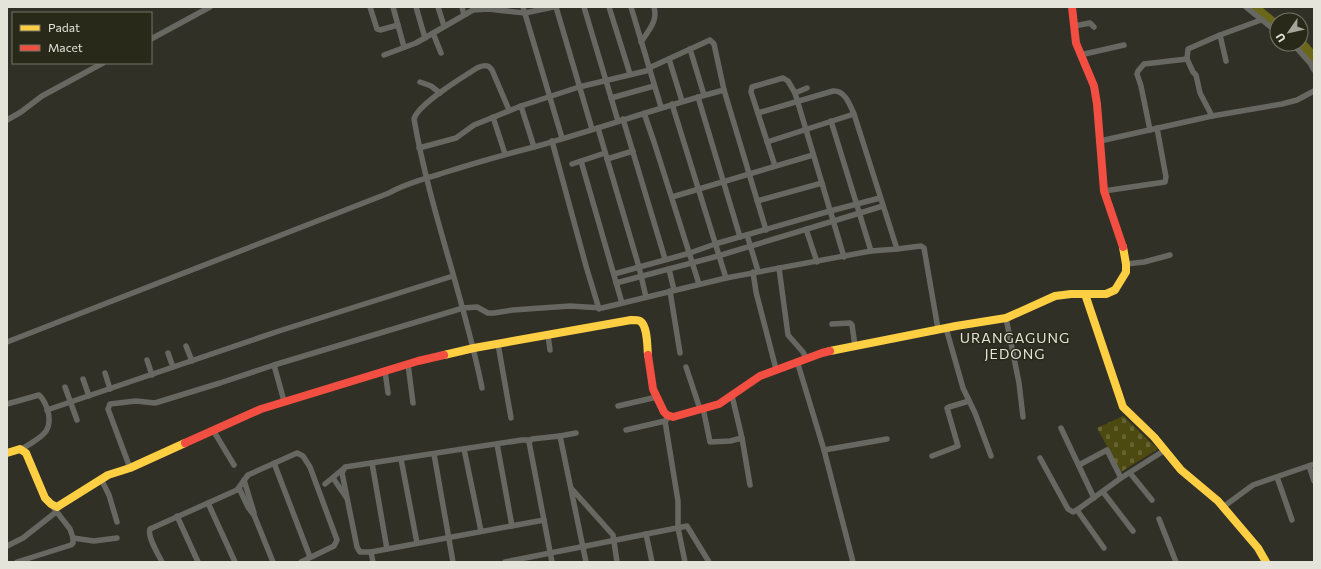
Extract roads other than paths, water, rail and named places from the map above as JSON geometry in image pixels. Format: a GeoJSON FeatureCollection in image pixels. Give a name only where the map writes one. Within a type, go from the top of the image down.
{"type":"FeatureCollection","features":[{"type":"Feature","properties":{"kind":"street"},"geometry":{"type":"LineString","coordinates":[[152,38],[210,7]]}},
{"type":"Feature","properties":{"kind":"street"},"geometry":{"type":"LineString","coordinates":[[370,7],[377,29],[380,30],[398,25]]}},
{"type":"Feature","properties":{"kind":"street"},"geometry":{"type":"LineString","coordinates":[[393,7],[404,47]]}},
{"type":"Feature","properties":{"kind":"street"},"geometry":{"type":"LineString","coordinates":[[416,7],[425,38]]}},
{"type":"Feature","properties":{"kind":"street"},"geometry":{"type":"LineString","coordinates":[[438,7],[444,26]]}},
{"type":"Feature","properties":{"kind":"street"},"geometry":{"type":"LineString","coordinates":[[462,7],[464,15]]}},
{"type":"Feature","properties":{"kind":"street"},"geometry":{"type":"LineString","coordinates":[[384,55],[416,44],[444,26],[477,9],[492,8],[524,10],[552,7]]}},
{"type":"Feature","properties":{"kind":"street"},"geometry":{"type":"LineString","coordinates":[[556,7],[579,87],[606,156],[639,267],[646,297]]}},
{"type":"Feature","properties":{"kind":"street"},"geometry":{"type":"LineString","coordinates":[[584,7],[611,98],[633,151],[665,259]]}},
{"type":"Feature","properties":{"kind":"street"},"geometry":{"type":"LineString","coordinates":[[609,7],[630,74]]}},
{"type":"Feature","properties":{"kind":"street"},"geometry":{"type":"LineString","coordinates":[[631,7],[661,108]]}},
{"type":"Feature","properties":{"kind":"street"},"geometry":{"type":"LineString","coordinates":[[641,42],[655,22],[656,15],[654,7]]}},
{"type":"Feature","properties":{"kind":"street"},"geometry":{"type":"LineString","coordinates":[[626,430],[719,404],[753,380],[776,369],[829,351],[942,328],[1006,318],[1055,296],[1071,294],[1106,294],[1115,290],[1126,272],[1126,264],[1123,248],[1104,191],[1097,104],[1094,86],[1076,43],[1072,7]]}},
{"type":"Feature","properties":{"kind":"street"},"geometry":{"type":"LineString","coordinates":[[1246,7],[1269,26]]}},
{"type":"Feature","properties":{"kind":"street"},"geometry":{"type":"LineString","coordinates":[[524,10],[562,138]]}},
{"type":"Feature","properties":{"kind":"street"},"geometry":{"type":"LineString","coordinates":[[1212,116],[1200,93],[1196,75],[1193,72],[1187,58],[1187,51],[1189,47],[1261,20]]}},
{"type":"Feature","properties":{"kind":"street"},"geometry":{"type":"LineString","coordinates":[[1074,26],[1090,23],[1094,27]]}},
{"type":"Feature","properties":{"kind":"street"},"geometry":{"type":"LineString","coordinates":[[433,33],[441,53]]}},
{"type":"Feature","properties":{"kind":"street"},"geometry":{"type":"LineString","coordinates":[[1220,35],[1226,61]]}},
{"type":"Feature","properties":{"kind":"street"},"geometry":{"type":"LineString","coordinates":[[419,148],[456,138],[470,127],[509,110],[579,87],[649,69],[708,40],[712,41],[714,44],[724,90],[766,230]]}},
{"type":"Feature","properties":{"kind":"street"},"geometry":{"type":"LineString","coordinates":[[1080,55],[1124,45]]}},
{"type":"Feature","properties":{"kind":"street"},"geometry":{"type":"LineString","coordinates":[[690,49],[701,96],[740,237]]}},
{"type":"Feature","properties":{"kind":"street"},"geometry":{"type":"LineString","coordinates":[[1300,52],[1314,70]]}},
{"type":"Feature","properties":{"kind":"street"},"geometry":{"type":"LineString","coordinates":[[1150,130],[1137,74],[1138,70],[1144,64],[1187,58]]}},
{"type":"Feature","properties":{"kind":"street"},"geometry":{"type":"LineString","coordinates":[[669,59],[682,101]]}},
{"type":"Feature","properties":{"kind":"street"},"geometry":{"type":"LineString","coordinates":[[7,120],[21,112],[42,96],[101,64]]}},
{"type":"Feature","properties":{"kind":"street"},"geometry":{"type":"LineString","coordinates":[[482,388],[474,348],[426,178],[414,119],[415,115],[440,93],[484,65],[488,66],[492,70],[509,110]]}},
{"type":"Feature","properties":{"kind":"street"},"geometry":{"type":"LineString","coordinates":[[775,166],[751,89],[753,86],[783,78],[788,81],[798,101],[844,257]]}},
{"type":"Feature","properties":{"kind":"street"},"geometry":{"type":"LineString","coordinates":[[420,82],[431,86],[440,93]]}},
{"type":"Feature","properties":{"kind":"street"},"geometry":{"type":"LineString","coordinates":[[611,98],[654,86]]}},
{"type":"Feature","properties":{"kind":"street"},"geometry":{"type":"LineString","coordinates":[[795,93],[807,88]]}},
{"type":"Feature","properties":{"kind":"street"},"geometry":{"type":"LineString","coordinates":[[7,342],[426,178],[595,129],[682,101],[724,90]]}},
{"type":"Feature","properties":{"kind":"street"},"geometry":{"type":"LineString","coordinates":[[758,113],[836,90],[841,93],[847,100],[854,114],[898,250]]}},
{"type":"Feature","properties":{"kind":"street"},"geometry":{"type":"LineString","coordinates":[[1100,141],[1212,116],[1282,104],[1297,100],[1314,91]]}},
{"type":"Feature","properties":{"kind":"street"},"geometry":{"type":"LineString","coordinates":[[672,104],[697,189],[726,278]]}},
{"type":"Feature","properties":{"kind":"street"},"geometry":{"type":"LineString","coordinates":[[521,106],[534,147]]}},
{"type":"Feature","properties":{"kind":"street"},"geometry":{"type":"LineString","coordinates":[[644,113],[699,284]]}},
{"type":"Feature","properties":{"kind":"street"},"geometry":{"type":"LineString","coordinates":[[767,142],[805,128],[854,114]]}},
{"type":"Feature","properties":{"kind":"street"},"geometry":{"type":"LineString","coordinates":[[493,117],[505,154]]}},
{"type":"Feature","properties":{"kind":"street"},"geometry":{"type":"LineString","coordinates":[[831,121],[871,251]]}},
{"type":"Feature","properties":{"kind":"street"},"geometry":{"type":"LineString","coordinates":[[1104,191],[1166,181],[1157,128]]}},
{"type":"Feature","properties":{"kind":"street"},"geometry":{"type":"LineString","coordinates":[[552,141],[599,309]]}},
{"type":"Feature","properties":{"kind":"street"},"geometry":{"type":"LineString","coordinates":[[572,164],[633,151]]}},
{"type":"Feature","properties":{"kind":"street"},"geometry":{"type":"LineString","coordinates":[[672,197],[813,155]]}},
{"type":"Feature","properties":{"kind":"street"},"geometry":{"type":"LineString","coordinates":[[581,161],[622,303]]}},
{"type":"Feature","properties":{"kind":"street"},"geometry":{"type":"LineString","coordinates":[[757,201],[822,183]]}},
{"type":"Feature","properties":{"kind":"street"},"geometry":{"type":"LineString","coordinates":[[7,338],[387,190],[394,190]]}},
{"type":"Feature","properties":{"kind":"street"},"geometry":{"type":"LineString","coordinates":[[614,274],[830,211],[880,198]]}},
{"type":"Feature","properties":{"kind":"street"},"geometry":{"type":"LineString","coordinates":[[616,283],[718,256],[883,206]]}},
{"type":"Feature","properties":{"kind":"street"},"geometry":{"type":"LineString","coordinates":[[806,229],[817,262]]}},
{"type":"Feature","properties":{"kind":"street"},"geometry":{"type":"LineString","coordinates":[[747,235],[751,246],[756,272],[756,292],[776,369]]}},
{"type":"Feature","properties":{"kind":"street"},"geometry":{"type":"LineString","coordinates":[[130,468],[108,409],[108,405],[136,401],[155,403],[462,308],[477,307],[488,313],[494,314],[513,310],[570,306],[586,306],[599,309],[672,290],[756,272],[871,251],[898,250],[921,246],[924,248],[942,328],[963,388],[975,413],[991,456]]}},
{"type":"Feature","properties":{"kind":"street"},"geometry":{"type":"LineString","coordinates":[[1126,264],[1144,262],[1170,255]]}},
{"type":"Feature","properties":{"kind":"street"},"geometry":{"type":"LineString","coordinates":[[779,268],[788,335],[803,352],[806,358]]}},
{"type":"Feature","properties":{"kind":"street"},"geometry":{"type":"LineString","coordinates":[[669,269],[680,353]]}},
{"type":"Feature","properties":{"kind":"street"},"geometry":{"type":"LineString","coordinates":[[47,410],[173,367],[453,276]]}},
{"type":"Feature","properties":{"kind":"street"},"geometry":{"type":"LineString","coordinates":[[1085,294],[1123,407],[1154,437],[1181,470],[1223,507],[1258,548],[1266,562]]}},
{"type":"Feature","properties":{"kind":"street"},"geometry":{"type":"LineString","coordinates":[[1006,318],[1019,383],[1023,417]]}},
{"type":"Feature","properties":{"kind":"street"},"geometry":{"type":"LineString","coordinates":[[7,546],[23,538],[54,510],[112,473],[130,468],[261,409],[408,364],[474,348],[631,320],[640,321],[645,328],[651,382],[667,419],[678,501],[678,528],[685,562]]}},
{"type":"Feature","properties":{"kind":"street"},"geometry":{"type":"LineString","coordinates":[[832,324],[847,322],[852,325],[855,346]]}},
{"type":"Feature","properties":{"kind":"street"},"geometry":{"type":"LineString","coordinates":[[548,335],[550,350]]}},
{"type":"Feature","properties":{"kind":"street"},"geometry":{"type":"LineString","coordinates":[[498,344],[511,418]]}},
{"type":"Feature","properties":{"kind":"street"},"geometry":{"type":"LineString","coordinates":[[186,346],[192,361]]}},
{"type":"Feature","properties":{"kind":"street"},"geometry":{"type":"LineString","coordinates":[[168,353],[173,367]]}},
{"type":"Feature","properties":{"kind":"street"},"geometry":{"type":"LineString","coordinates":[[146,360],[152,375]]}},
{"type":"Feature","properties":{"kind":"street"},"geometry":{"type":"LineString","coordinates":[[797,361],[824,450],[853,562]]}},
{"type":"Feature","properties":{"kind":"street"},"geometry":{"type":"LineString","coordinates":[[408,364],[412,403]]}},
{"type":"Feature","properties":{"kind":"street"},"geometry":{"type":"LineString","coordinates":[[274,365],[284,401]]}},
{"type":"Feature","properties":{"kind":"street"},"geometry":{"type":"LineString","coordinates":[[686,367],[701,409],[710,442],[730,441],[742,438]]}},
{"type":"Feature","properties":{"kind":"street"},"geometry":{"type":"LineString","coordinates":[[385,371],[388,393]]}},
{"type":"Feature","properties":{"kind":"street"},"geometry":{"type":"LineString","coordinates":[[105,373],[110,389]]}},
{"type":"Feature","properties":{"kind":"street"},"geometry":{"type":"LineString","coordinates":[[83,380],[89,396]]}},
{"type":"Feature","properties":{"kind":"street"},"geometry":{"type":"LineString","coordinates":[[65,387],[77,420]]}},
{"type":"Feature","properties":{"kind":"street"},"geometry":{"type":"LineString","coordinates":[[7,404],[39,395],[42,398],[47,410],[50,422],[49,428],[42,435],[22,449],[7,453]]}},
{"type":"Feature","properties":{"kind":"street"},"geometry":{"type":"LineString","coordinates":[[732,396],[742,438],[750,484]]}},
{"type":"Feature","properties":{"kind":"street"},"geometry":{"type":"LineString","coordinates":[[618,406],[657,397]]}},
{"type":"Feature","properties":{"kind":"street"},"geometry":{"type":"LineString","coordinates":[[932,456],[958,446],[947,408],[969,401]]}},
{"type":"Feature","properties":{"kind":"street"},"geometry":{"type":"LineString","coordinates":[[1061,428],[1094,498]]}},
{"type":"Feature","properties":{"kind":"street"},"geometry":{"type":"LineString","coordinates":[[213,430],[234,465]]}},
{"type":"Feature","properties":{"kind":"street"},"geometry":{"type":"LineString","coordinates":[[325,484],[345,467],[529,440],[532,438],[576,433]]}},
{"type":"Feature","properties":{"kind":"street"},"geometry":{"type":"LineString","coordinates":[[560,436],[586,562]]}},
{"type":"Feature","properties":{"kind":"street"},"geometry":{"type":"LineString","coordinates":[[824,450],[887,438]]}},
{"type":"Feature","properties":{"kind":"street"},"geometry":{"type":"LineString","coordinates":[[529,440],[552,562]]}},
{"type":"Feature","properties":{"kind":"street"},"geometry":{"type":"LineString","coordinates":[[497,444],[512,526]]}},
{"type":"Feature","properties":{"kind":"street"},"geometry":{"type":"LineString","coordinates":[[17,562],[72,545],[73,542],[70,529],[47,501],[40,488],[28,456],[22,449]]}},
{"type":"Feature","properties":{"kind":"street"},"geometry":{"type":"LineString","coordinates":[[464,449],[481,531]]}},
{"type":"Feature","properties":{"kind":"street"},"geometry":{"type":"LineString","coordinates":[[1079,466],[1107,450],[1121,478]]}},
{"type":"Feature","properties":{"kind":"street"},"geometry":{"type":"LineString","coordinates":[[1040,458],[1068,509],[1073,512],[1121,478],[1165,450]]}},
{"type":"Feature","properties":{"kind":"street"},"geometry":{"type":"LineString","coordinates":[[162,562],[149,532],[150,529],[177,516],[208,504],[239,488],[248,475],[297,453],[303,456],[313,472],[337,540],[334,546],[301,562]]}},
{"type":"Feature","properties":{"kind":"street"},"geometry":{"type":"LineString","coordinates":[[434,454],[453,562]]}},
{"type":"Feature","properties":{"kind":"street"},"geometry":{"type":"LineString","coordinates":[[401,459],[417,543]]}},
{"type":"Feature","properties":{"kind":"street"},"geometry":{"type":"LineString","coordinates":[[274,463],[310,558]]}},
{"type":"Feature","properties":{"kind":"street"},"geometry":{"type":"LineString","coordinates":[[372,463],[387,549]]}},
{"type":"Feature","properties":{"kind":"street"},"geometry":{"type":"LineString","coordinates":[[1223,507],[1253,485],[1311,465],[1314,481]]}},
{"type":"Feature","properties":{"kind":"street"},"geometry":{"type":"LineString","coordinates":[[343,469],[342,473],[347,499],[358,550],[360,552],[371,552],[544,520]]}},
{"type":"Feature","properties":{"kind":"street"},"geometry":{"type":"LineString","coordinates":[[1130,473],[1152,500]]}},
{"type":"Feature","properties":{"kind":"street"},"geometry":{"type":"LineString","coordinates":[[1277,477],[1292,520]]}},
{"type":"Feature","properties":{"kind":"street"},"geometry":{"type":"LineString","coordinates":[[333,478],[347,499]]}},
{"type":"Feature","properties":{"kind":"street"},"geometry":{"type":"LineString","coordinates":[[101,479],[109,495],[117,522]]}},
{"type":"Feature","properties":{"kind":"street"},"geometry":{"type":"LineString","coordinates":[[244,480],[254,515],[273,562]]}},
{"type":"Feature","properties":{"kind":"street"},"geometry":{"type":"LineString","coordinates":[[239,488],[248,507],[254,515]]}},
{"type":"Feature","properties":{"kind":"street"},"geometry":{"type":"LineString","coordinates":[[571,488],[613,535],[617,562]]}},
{"type":"Feature","properties":{"kind":"street"},"geometry":{"type":"LineString","coordinates":[[1103,492],[1133,531]]}},
{"type":"Feature","properties":{"kind":"street"},"geometry":{"type":"LineString","coordinates":[[208,504],[235,562]]}},
{"type":"Feature","properties":{"kind":"street"},"geometry":{"type":"LineString","coordinates":[[1077,510],[1104,548]]}},
{"type":"Feature","properties":{"kind":"street"},"geometry":{"type":"LineString","coordinates":[[177,516],[198,562]]}},
{"type":"Feature","properties":{"kind":"street"},"geometry":{"type":"LineString","coordinates":[[1159,519],[1176,562]]}},
{"type":"Feature","properties":{"kind":"street"},"geometry":{"type":"LineString","coordinates":[[505,562],[687,526],[709,562]]}},
{"type":"Feature","properties":{"kind":"street"},"geometry":{"type":"LineString","coordinates":[[646,534],[652,562]]}},
{"type":"Feature","properties":{"kind":"street"},"geometry":{"type":"LineString","coordinates":[[73,538],[94,541],[117,538]]}},
{"type":"Feature","properties":{"kind":"street"},"geometry":{"type":"LineString","coordinates":[[371,552],[373,562]]}},
{"type":"Feature","properties":{"kind":"waterway"},"geometry":{"type":"LineString","coordinates":[[1254,7],[1269,19]]}},
{"type":"Feature","properties":{"kind":"waterway"},"geometry":{"type":"LineString","coordinates":[[1309,52],[1314,58]]}},
{"type":"Feature","properties":{"kind":"district","name":"URANGAGUNG JEDONG"},"geometry":{"type":"Point","coordinates":[1015,346]}}]}
